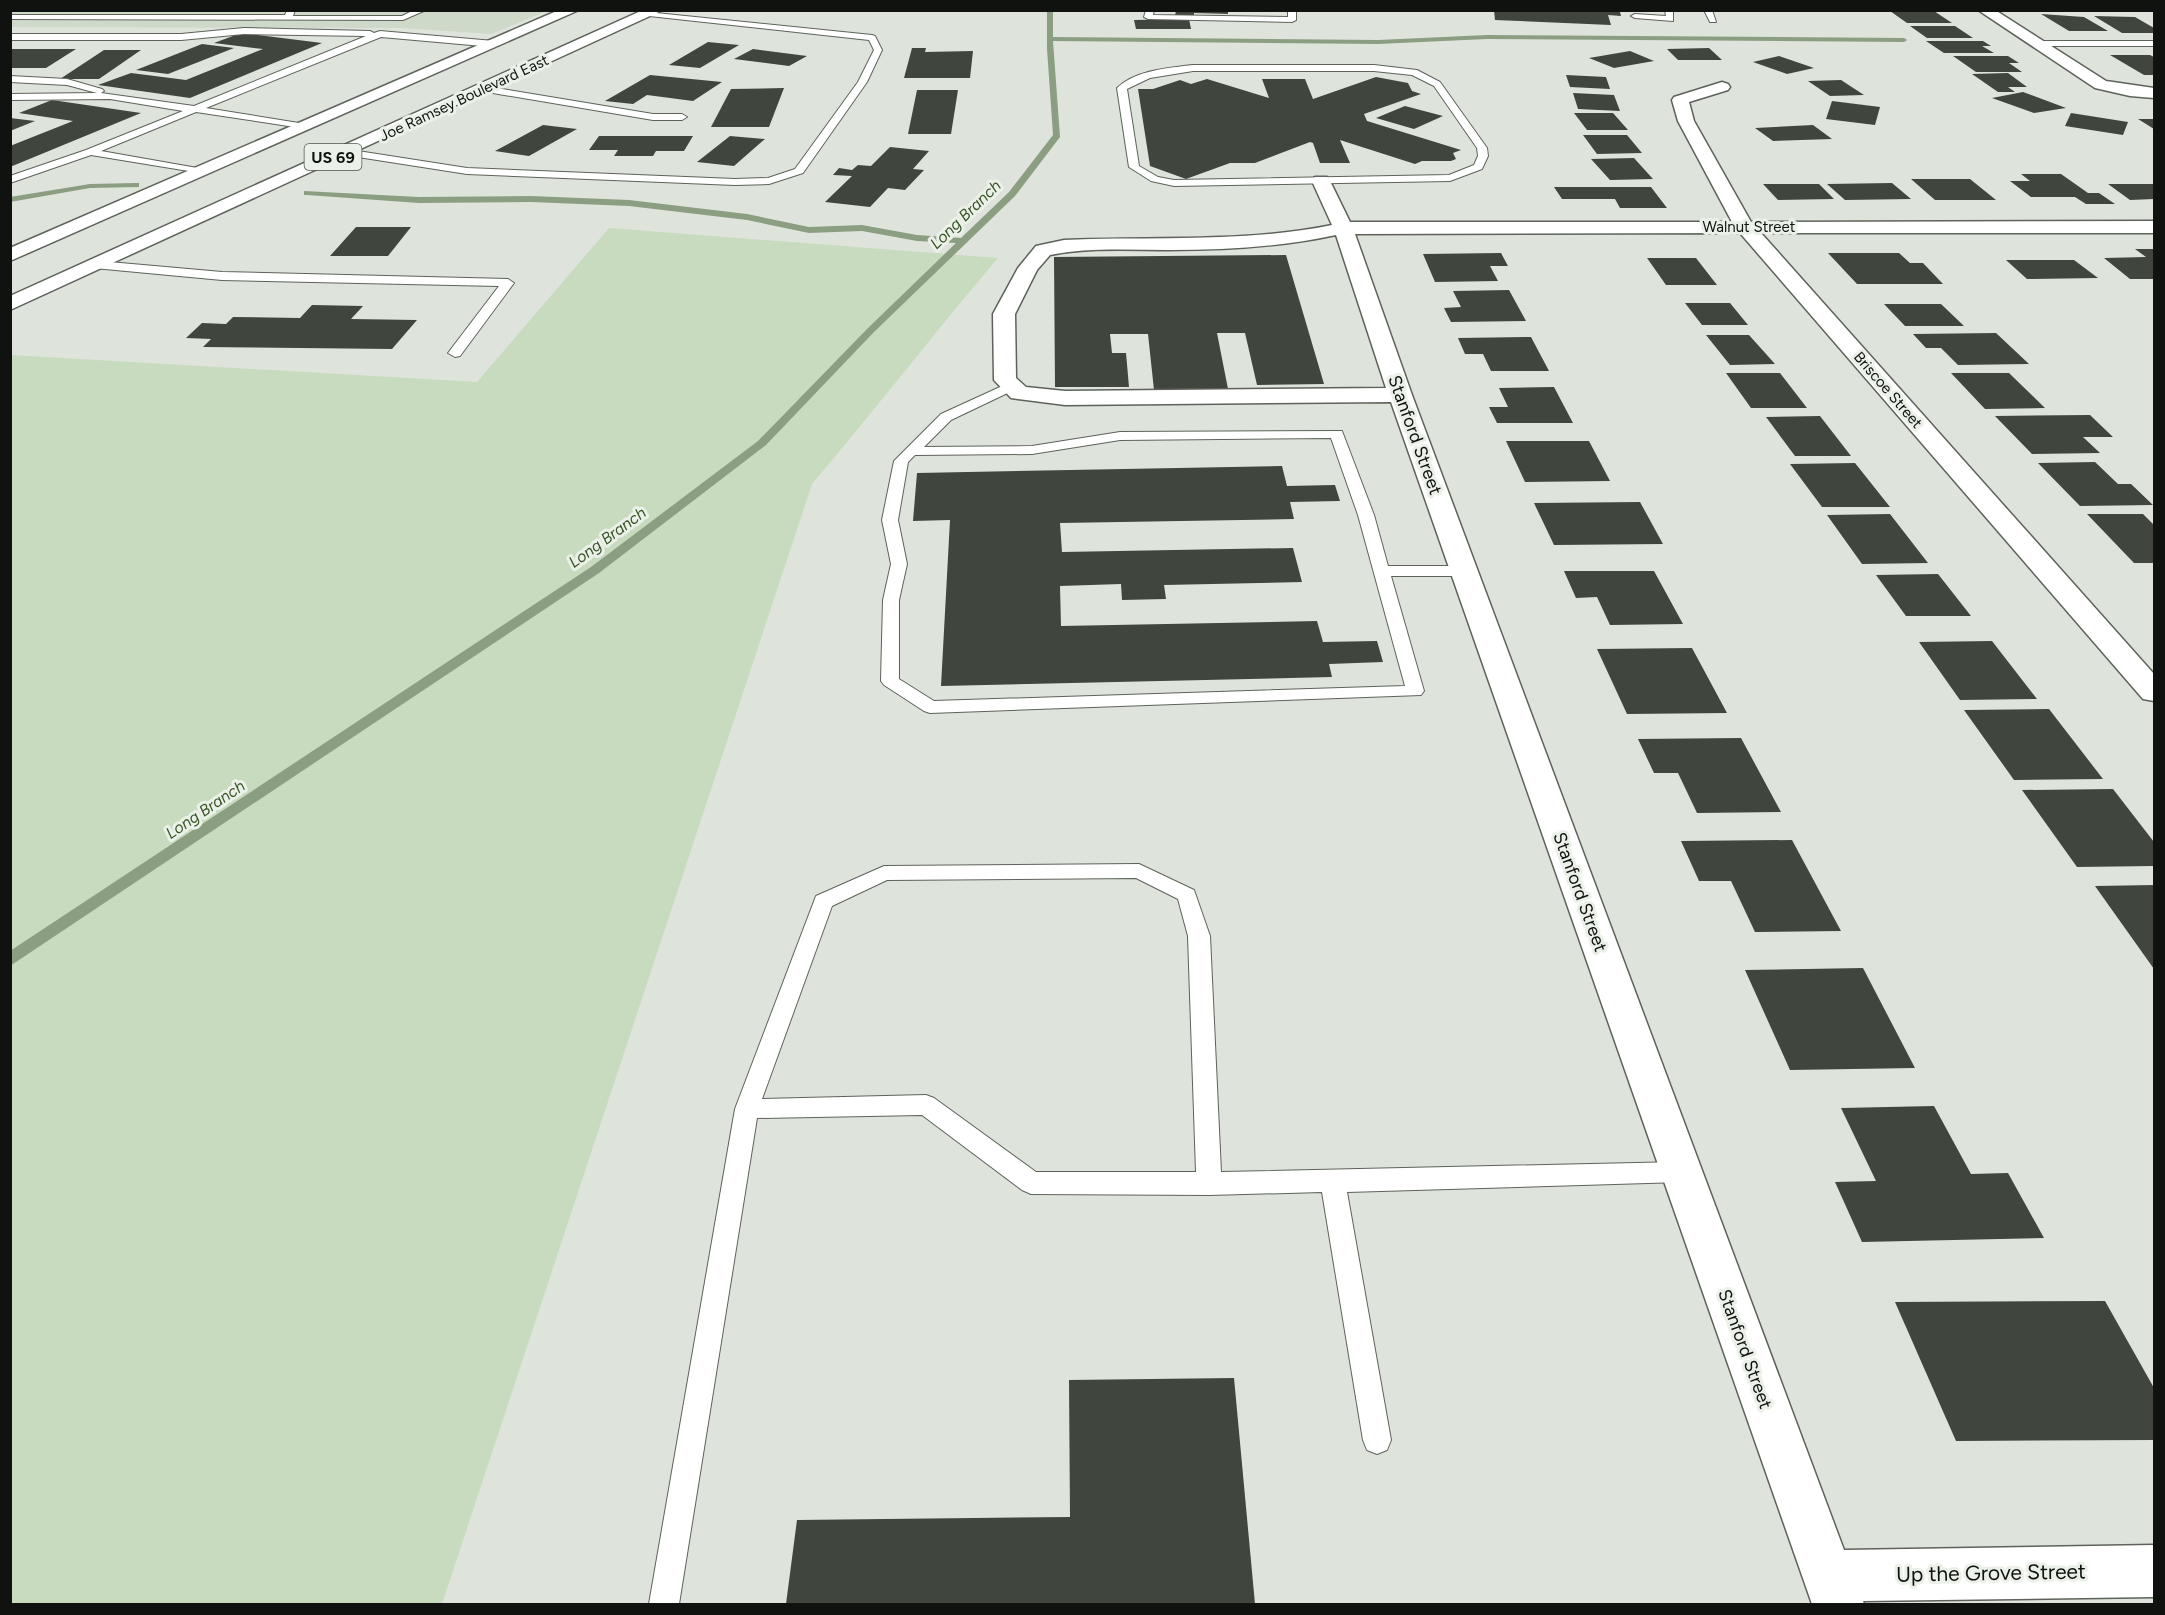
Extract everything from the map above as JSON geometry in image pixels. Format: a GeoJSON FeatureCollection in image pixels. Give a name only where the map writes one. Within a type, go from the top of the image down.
{"type":"FeatureCollection","features":[{"type":"Feature","properties":{"kind":"main road","name":"Joe Ramsey Boulevard East"},"geometry":{"type":"LineString","coordinates":[[10,255],[572,10]]}},
{"type":"Feature","properties":{"kind":"main road"},"geometry":{"type":"LineString","coordinates":[[620,10],[653,12]]}},
{"type":"Feature","properties":{"kind":"main road"},"geometry":{"type":"LineString","coordinates":[[1985,10],[2101,85],[2154,93]]}},
{"type":"Feature","properties":{"kind":"main road","name":"Joe Ramsey Boulevard East"},"geometry":{"type":"LineString","coordinates":[[10,304],[653,12]]}},
{"type":"Feature","properties":{"kind":"main road","name":"Briscoe Street"},"geometry":{"type":"LineString","coordinates":[[1722,87],[1680,100],[1686,121],[1744,226],[2154,692]]}},
{"type":"Feature","properties":{"kind":"main road","name":"Stanford Street"},"geometry":{"type":"LineString","coordinates":[[1321,181],[1343,228],[1400,395],[1832,1590]]}},
{"type":"Feature","properties":{"kind":"main road","name":"Walnut Street"},"geometry":{"type":"LineString","coordinates":[[1011,386],[1005,380],[1004,314],[1028,268],[1043,250],[1093,244],[1257,243],[1305,238],[1343,228],[2154,227]]}},
{"type":"Feature","properties":{"kind":"main road"},"geometry":{"type":"LineString","coordinates":[[1011,386],[1019,393],[1065,398],[1400,395]]}},
{"type":"Feature","properties":{"kind":"main road","name":"Up the Grove Street"},"geometry":{"type":"LineString","coordinates":[[1832,1590],[2154,1570]]}},
{"type":"Feature","properties":{"kind":"lane"},"geometry":{"type":"LineString","coordinates":[[10,17],[290,14],[403,18],[422,10]]}},
{"type":"Feature","properties":{"kind":"lane"},"geometry":{"type":"LineString","coordinates":[[1150,10],[1148,16],[1292,20],[1292,10]]}},
{"type":"Feature","properties":{"kind":"lane"},"geometry":{"type":"LineString","coordinates":[[1635,16],[1670,19],[1669,10]]}},
{"type":"Feature","properties":{"kind":"lane"},"geometry":{"type":"LineString","coordinates":[[1708,10],[1713,20]]}},
{"type":"Feature","properties":{"kind":"lane"},"geometry":{"type":"LineString","coordinates":[[345,152],[467,171],[735,182],[769,181],[799,171],[862,82],[879,50],[872,38],[653,12]]}},
{"type":"Feature","properties":{"kind":"lane"},"geometry":{"type":"LineString","coordinates":[[10,37],[181,37],[244,31],[380,34],[494,45]]}},
{"type":"Feature","properties":{"kind":"lane"},"geometry":{"type":"LineString","coordinates":[[10,180],[90,152],[380,34]]}},
{"type":"Feature","properties":{"kind":"lane"},"geometry":{"type":"LineString","coordinates":[[2037,44],[2154,44]]}},
{"type":"Feature","properties":{"kind":"lane"},"geometry":{"type":"LineString","coordinates":[[1193,68],[1400,69],[1428,77],[1437,84],[1482,148],[1483,156],[1479,167],[1450,178],[1321,181],[1174,183],[1142,173],[1134,167],[1122,88],[1130,82],[1156,74],[1193,68]]}},
{"type":"Feature","properties":{"kind":"lane"},"geometry":{"type":"LineString","coordinates":[[10,79],[54,79],[85,85],[110,96]]}},
{"type":"Feature","properties":{"kind":"lane"},"geometry":{"type":"LineString","coordinates":[[484,89],[653,117],[682,117]]}},
{"type":"Feature","properties":{"kind":"lane"},"geometry":{"type":"LineString","coordinates":[[10,97],[110,96],[305,127]]}},
{"type":"Feature","properties":{"kind":"lane"},"geometry":{"type":"LineString","coordinates":[[90,152],[202,172]]}},
{"type":"Feature","properties":{"kind":"lane"},"geometry":{"type":"LineString","coordinates":[[98,264],[222,276],[508,283],[455,353]]}},
{"type":"Feature","properties":{"kind":"lane"},"geometry":{"type":"LineString","coordinates":[[912,451],[1032,450],[1120,436],[1337,434],[1366,515],[1416,691],[930,707],[890,681],[891,600],[899,564],[890,520],[901,461],[946,417],[1011,386]]}},
{"type":"Feature","properties":{"kind":"lane"},"geometry":{"type":"LineString","coordinates":[[1382,571],[1464,571]]}},
{"type":"Feature","properties":{"kind":"lane"},"geometry":{"type":"LineString","coordinates":[[664,1605],[747,1109],[823,901],[884,873],[1139,871],[1186,895],[1199,936],[1209,1184]]}},
{"type":"Feature","properties":{"kind":"lane"},"geometry":{"type":"LineString","coordinates":[[747,1109],[926,1105],[1031,1183],[1333,1182],[1681,1172]]}},
{"type":"Feature","properties":{"kind":"lane"},"geometry":{"type":"LineString","coordinates":[[1333,1182],[1377,1440]]}},
{"type":"Feature","properties":{"kind":"shaded area"},"geometry":{"type":"Polygon","coordinates":[[[11,10],[547,11],[491,34],[402,28],[11,27],[11,10]]]}},
{"type":"Feature","properties":{"kind":"green space"},"geometry":{"type":"Polygon","coordinates":[[[609,228],[998,258],[812,484],[442,1604],[11,1604],[11,355],[477,382],[609,228]]]}},
{"type":"Feature","properties":{"kind":"building"},"geometry":{"type":"Polygon","coordinates":[[[1176,10],[1228,10],[1228,14],[1194,13],[1194,16],[1175,16],[1176,10]]]}},
{"type":"Feature","properties":{"kind":"building"},"geometry":{"type":"Polygon","coordinates":[[[1494,10],[1587,10],[1620,12],[1621,16],[1608,15],[1611,25],[1495,20],[1494,10]]]}},
{"type":"Feature","properties":{"kind":"building"},"geometry":{"type":"Polygon","coordinates":[[[1890,11],[1934,11],[1952,23],[1907,23],[1890,11]]]}},
{"type":"Feature","properties":{"kind":"building"},"geometry":{"type":"Polygon","coordinates":[[[2041,14],[2084,17],[2108,31],[2069,31],[2041,14]]]}},
{"type":"Feature","properties":{"kind":"building"},"geometry":{"type":"Polygon","coordinates":[[[2094,16],[2135,17],[2154,28],[2154,33],[2122,33],[2094,16]]]}},
{"type":"Feature","properties":{"kind":"building"},"geometry":{"type":"Polygon","coordinates":[[[1189,19],[1191,29],[1136,29],[1134,20],[1189,19]]]}},
{"type":"Feature","properties":{"kind":"building"},"geometry":{"type":"Polygon","coordinates":[[[1910,26],[1955,26],[1973,38],[1927,38],[1910,26]]]}},
{"type":"Feature","properties":{"kind":"building"},"geometry":{"type":"Polygon","coordinates":[[[241,33],[322,43],[190,98],[98,85],[131,73],[186,80],[263,49],[214,43],[241,33]]]}},
{"type":"Feature","properties":{"kind":"building"},"geometry":{"type":"Polygon","coordinates":[[[1926,41],[1983,41],[1991,46],[1982,46],[1994,53],[1944,53],[1926,41]]]}},
{"type":"Feature","properties":{"kind":"building"},"geometry":{"type":"Polygon","coordinates":[[[708,42],[739,45],[700,68],[669,65],[708,42]]]}},
{"type":"Feature","properties":{"kind":"building"},"geometry":{"type":"Polygon","coordinates":[[[202,44],[234,48],[168,74],[136,70],[202,44]]]}},
{"type":"Feature","properties":{"kind":"building"},"geometry":{"type":"Polygon","coordinates":[[[912,48],[926,48],[925,52],[973,51],[970,78],[904,78],[912,48]]]}},
{"type":"Feature","properties":{"kind":"building"},"geometry":{"type":"Polygon","coordinates":[[[1709,48],[1722,60],[1678,60],[1667,49],[1709,48]]]}},
{"type":"Feature","properties":{"kind":"building"},"geometry":{"type":"Polygon","coordinates":[[[10,49],[76,49],[46,68],[10,68],[10,49]]]}},
{"type":"Feature","properties":{"kind":"building"},"geometry":{"type":"Polygon","coordinates":[[[753,49],[807,56],[789,66],[734,59],[753,49]]]}},
{"type":"Feature","properties":{"kind":"building"},"geometry":{"type":"Polygon","coordinates":[[[104,50],[141,50],[99,79],[60,79],[104,50]]]}},
{"type":"Feature","properties":{"kind":"building"},"geometry":{"type":"Polygon","coordinates":[[[1630,51],[1654,61],[1614,68],[1589,58],[1630,51]]]}},
{"type":"Feature","properties":{"kind":"building"},"geometry":{"type":"Polygon","coordinates":[[[2110,55],[2150,55],[2154,57],[2154,75],[2144,75],[2110,55]]]}},
{"type":"Feature","properties":{"kind":"building"},"geometry":{"type":"Polygon","coordinates":[[[1779,56],[1814,68],[1787,74],[1753,62],[1779,56]]]}},
{"type":"Feature","properties":{"kind":"building"},"geometry":{"type":"Polygon","coordinates":[[[1953,56],[2008,56],[2019,63],[2009,63],[2022,72],[1976,72],[1953,56]]]}},
{"type":"Feature","properties":{"kind":"building"},"geometry":{"type":"Polygon","coordinates":[[[2008,73],[2027,87],[2008,87],[2015,92],[1998,92],[1972,74],[2008,73]]]}},
{"type":"Feature","properties":{"kind":"building"},"geometry":{"type":"Polygon","coordinates":[[[650,75],[722,82],[693,101],[647,95],[633,104],[605,101],[650,75]]]}},
{"type":"Feature","properties":{"kind":"building"},"geometry":{"type":"Polygon","coordinates":[[[1566,75],[1606,77],[1610,89],[1570,87],[1566,75]]]}},
{"type":"Feature","properties":{"kind":"building"},"geometry":{"type":"Polygon","coordinates":[[[1376,77],[1408,83],[1412,91],[1421,94],[1364,114],[1367,121],[1461,150],[1453,153],[1456,159],[1422,161],[1415,164],[1340,140],[1350,163],[1320,163],[1313,143],[1310,142],[1255,163],[1230,163],[1186,179],[1150,166],[1138,89],[1153,89],[1180,80],[1191,84],[1207,79],[1269,98],[1262,79],[1305,79],[1313,99],[1376,77]]]}},
{"type":"Feature","properties":{"kind":"building"},"geometry":{"type":"Polygon","coordinates":[[[1841,80],[1864,95],[1830,96],[1808,81],[1841,80]]]}},
{"type":"Feature","properties":{"kind":"building"},"geometry":{"type":"Polygon","coordinates":[[[784,88],[769,127],[711,127],[731,89],[784,88]]]}},
{"type":"Feature","properties":{"kind":"building"},"geometry":{"type":"Polygon","coordinates":[[[917,90],[958,90],[951,134],[908,134],[917,90]]]}},
{"type":"Feature","properties":{"kind":"building"},"geometry":{"type":"Polygon","coordinates":[[[2023,92],[2066,108],[2034,113],[1992,98],[2023,92]]]}},
{"type":"Feature","properties":{"kind":"building"},"geometry":{"type":"Polygon","coordinates":[[[1573,93],[1614,95],[1620,111],[1578,109],[1573,93]]]}},
{"type":"Feature","properties":{"kind":"building"},"geometry":{"type":"Polygon","coordinates":[[[52,100],[141,113],[10,167],[10,146],[73,121],[19,113],[52,100]]]}},
{"type":"Feature","properties":{"kind":"building"},"geometry":{"type":"Polygon","coordinates":[[[1832,101],[1880,107],[1875,125],[1826,119],[1832,101]]]}},
{"type":"Feature","properties":{"kind":"building"},"geometry":{"type":"Polygon","coordinates":[[[1405,106],[1443,116],[1414,129],[1376,118],[1405,106]]]}},
{"type":"Feature","properties":{"kind":"building"},"geometry":{"type":"Polygon","coordinates":[[[1574,113],[1613,113],[1628,130],[1587,130],[1574,113]]]}},
{"type":"Feature","properties":{"kind":"building"},"geometry":{"type":"Polygon","coordinates":[[[2071,113],[2128,122],[2123,135],[2065,126],[2071,113]]]}},
{"type":"Feature","properties":{"kind":"building"},"geometry":{"type":"Polygon","coordinates":[[[10,118],[35,121],[10,131],[10,118]]]}},
{"type":"Feature","properties":{"kind":"building"},"geometry":{"type":"Polygon","coordinates":[[[2138,119],[2154,119],[2154,129],[2138,119]]]}},
{"type":"Feature","properties":{"kind":"building"},"geometry":{"type":"Polygon","coordinates":[[[543,125],[577,129],[529,156],[495,151],[543,125]]]}},
{"type":"Feature","properties":{"kind":"building"},"geometry":{"type":"Polygon","coordinates":[[[1813,125],[1832,139],[1773,141],[1755,128],[1813,125]]]}},
{"type":"Feature","properties":{"kind":"building"},"geometry":{"type":"Polygon","coordinates":[[[1583,135],[1627,135],[1642,153],[1597,154],[1583,135]]]}},
{"type":"Feature","properties":{"kind":"building"},"geometry":{"type":"Polygon","coordinates":[[[599,136],[693,136],[684,151],[656,151],[653,156],[614,156],[618,150],[589,150],[599,136]]]}},
{"type":"Feature","properties":{"kind":"building"},"geometry":{"type":"Polygon","coordinates":[[[730,136],[765,139],[734,166],[697,162],[730,136]]]}},
{"type":"Feature","properties":{"kind":"building"},"geometry":{"type":"Polygon","coordinates":[[[890,147],[929,151],[913,169],[924,170],[905,190],[888,188],[870,207],[825,202],[852,176],[833,175],[839,168],[852,170],[858,165],[871,166],[890,147]]]}},
{"type":"Feature","properties":{"kind":"building"},"geometry":{"type":"Polygon","coordinates":[[[1634,158],[1653,179],[1610,180],[1591,159],[1634,158]]]}},
{"type":"Feature","properties":{"kind":"building"},"geometry":{"type":"Polygon","coordinates":[[[2021,174],[2061,174],[2088,193],[2099,193],[2115,204],[2086,204],[2075,197],[2031,197],[2010,181],[2030,181],[2021,174]]]}},
{"type":"Feature","properties":{"kind":"building"},"geometry":{"type":"Polygon","coordinates":[[[1911,179],[1970,179],[1996,200],[1935,200],[1911,179]]]}},
{"type":"Feature","properties":{"kind":"building"},"geometry":{"type":"Polygon","coordinates":[[[1892,183],[1911,199],[1845,200],[1827,184],[1892,183]]]}},
{"type":"Feature","properties":{"kind":"building"},"geometry":{"type":"Polygon","coordinates":[[[1763,184],[1819,184],[1834,199],[1778,200],[1763,184]]]}},
{"type":"Feature","properties":{"kind":"building"},"geometry":{"type":"Polygon","coordinates":[[[2108,184],[2154,184],[2154,199],[2130,200],[2108,184]]]}},
{"type":"Feature","properties":{"kind":"building"},"geometry":{"type":"Polygon","coordinates":[[[1554,187],[1651,187],[1667,208],[1620,208],[1615,199],[1562,199],[1554,187]]]}},
{"type":"Feature","properties":{"kind":"building"},"geometry":{"type":"Polygon","coordinates":[[[356,227],[411,227],[388,256],[330,256],[356,227]]]}},
{"type":"Feature","properties":{"kind":"building"},"geometry":{"type":"Polygon","coordinates":[[[2135,249],[2154,249],[2154,279],[2130,279],[2104,258],[2146,257],[2135,249]]]}},
{"type":"Feature","properties":{"kind":"building"},"geometry":{"type":"Polygon","coordinates":[[[1501,253],[1508,266],[1490,266],[1498,281],[1435,282],[1423,254],[1501,253]]]}},
{"type":"Feature","properties":{"kind":"building"},"geometry":{"type":"Polygon","coordinates":[[[1828,253],[1899,253],[1910,263],[1923,263],[1943,284],[1857,284],[1828,253]]]}},
{"type":"Feature","properties":{"kind":"building"},"geometry":{"type":"Polygon","coordinates":[[[1286,255],[1324,384],[1257,385],[1245,333],[1217,333],[1228,389],[1154,390],[1148,334],[1110,334],[1112,353],[1126,353],[1129,387],[1055,387],[1054,257],[1286,255]]]}},
{"type":"Feature","properties":{"kind":"building"},"geometry":{"type":"Polygon","coordinates":[[[1647,258],[1696,258],[1717,285],[1666,285],[1647,258]]]}},
{"type":"Feature","properties":{"kind":"building"},"geometry":{"type":"Polygon","coordinates":[[[2006,260],[2074,260],[2098,278],[2027,279],[2006,260]]]}},
{"type":"Feature","properties":{"kind":"building"},"geometry":{"type":"Polygon","coordinates":[[[1509,290],[1526,321],[1451,322],[1444,308],[1461,307],[1453,291],[1509,290]]]}},
{"type":"Feature","properties":{"kind":"building"},"geometry":{"type":"Polygon","coordinates":[[[1685,303],[1730,303],[1748,325],[1702,325],[1685,303]]]}},
{"type":"Feature","properties":{"kind":"building"},"geometry":{"type":"Polygon","coordinates":[[[1884,304],[1941,304],[1964,326],[1905,326],[1884,304]]]}},
{"type":"Feature","properties":{"kind":"building"},"geometry":{"type":"Polygon","coordinates":[[[312,305],[363,306],[351,319],[417,320],[392,349],[203,347],[211,339],[186,338],[202,323],[226,324],[233,317],[300,318],[312,305]]]}},
{"type":"Feature","properties":{"kind":"building"},"geometry":{"type":"Polygon","coordinates":[[[1996,333],[2029,364],[1958,365],[1941,348],[1926,348],[1913,334],[1996,333]]]}},
{"type":"Feature","properties":{"kind":"building"},"geometry":{"type":"Polygon","coordinates":[[[1706,335],[1749,335],[1775,364],[1730,365],[1706,335]]]}},
{"type":"Feature","properties":{"kind":"building"},"geometry":{"type":"Polygon","coordinates":[[[1531,337],[1549,371],[1491,371],[1483,354],[1465,354],[1458,338],[1531,337]]]}},
{"type":"Feature","properties":{"kind":"building"},"geometry":{"type":"Polygon","coordinates":[[[1726,373],[1780,373],[1807,408],[1751,408],[1726,373]]]}},
{"type":"Feature","properties":{"kind":"building"},"geometry":{"type":"Polygon","coordinates":[[[1951,373],[2009,373],[2045,408],[1985,409],[1951,373]]]}},
{"type":"Feature","properties":{"kind":"building"},"geometry":{"type":"Polygon","coordinates":[[[1554,387],[1573,423],[1497,423],[1489,407],[1508,407],[1499,388],[1554,387]]]}},
{"type":"Feature","properties":{"kind":"building"},"geometry":{"type":"Polygon","coordinates":[[[2090,415],[2113,437],[2083,437],[2100,453],[2032,454],[1995,416],[2090,415]]]}},
{"type":"Feature","properties":{"kind":"building"},"geometry":{"type":"Polygon","coordinates":[[[1820,416],[1851,456],[1795,456],[1766,417],[1820,416]]]}},
{"type":"Feature","properties":{"kind":"building"},"geometry":{"type":"Polygon","coordinates":[[[1506,441],[1589,441],[1610,481],[1525,482],[1506,441]]]}},
{"type":"Feature","properties":{"kind":"building"},"geometry":{"type":"Polygon","coordinates":[[[2095,462],[2118,484],[2131,484],[2153,505],[2080,506],[2038,463],[2095,462]]]}},
{"type":"Feature","properties":{"kind":"building"},"geometry":{"type":"Polygon","coordinates":[[[1855,463],[1890,507],[1822,507],[1790,464],[1855,463]]]}},
{"type":"Feature","properties":{"kind":"building"},"geometry":{"type":"Polygon","coordinates":[[[1282,466],[1287,486],[1335,485],[1340,501],[1290,502],[1294,519],[1060,523],[1062,552],[1293,548],[1302,582],[1164,585],[1166,599],[1122,600],[1121,584],[1060,586],[1061,626],[1317,621],[1323,642],[1377,641],[1383,662],[1329,664],[1332,677],[941,686],[950,520],[913,521],[917,473],[1282,466]]]}},
{"type":"Feature","properties":{"kind":"building"},"geometry":{"type":"Polygon","coordinates":[[[1640,502],[1663,544],[1554,545],[1534,503],[1640,502]]]}},
{"type":"Feature","properties":{"kind":"building"},"geometry":{"type":"Polygon","coordinates":[[[1890,514],[1928,563],[1862,564],[1827,515],[1890,514]]]}},
{"type":"Feature","properties":{"kind":"building"},"geometry":{"type":"Polygon","coordinates":[[[2087,514],[2143,514],[2154,525],[2154,563],[2134,563],[2087,514]]]}},
{"type":"Feature","properties":{"kind":"building"},"geometry":{"type":"Polygon","coordinates":[[[1564,571],[1654,571],[1683,624],[1610,625],[1597,597],[1576,598],[1564,571]]]}},
{"type":"Feature","properties":{"kind":"building"},"geometry":{"type":"Polygon","coordinates":[[[1938,574],[1971,616],[1906,616],[1876,575],[1938,574]]]}},
{"type":"Feature","properties":{"kind":"building"},"geometry":{"type":"Polygon","coordinates":[[[1992,641],[2037,699],[1960,700],[1919,642],[1992,641]]]}},
{"type":"Feature","properties":{"kind":"building"},"geometry":{"type":"Polygon","coordinates":[[[1692,648],[1727,713],[1627,714],[1597,649],[1692,648]]]}},
{"type":"Feature","properties":{"kind":"building"},"geometry":{"type":"Polygon","coordinates":[[[2049,709],[2103,779],[2014,780],[1964,710],[2049,709]]]}},
{"type":"Feature","properties":{"kind":"building"},"geometry":{"type":"Polygon","coordinates":[[[1741,738],[1781,812],[1697,813],[1678,773],[1654,773],[1638,739],[1741,738]]]}},
{"type":"Feature","properties":{"kind":"building"},"geometry":{"type":"Polygon","coordinates":[[[2113,789],[2154,842],[2154,866],[2077,867],[2022,790],[2113,789]]]}},
{"type":"Feature","properties":{"kind":"building"},"geometry":{"type":"Polygon","coordinates":[[[1792,840],[1841,931],[1755,932],[1731,881],[1699,881],[1681,841],[1792,840]]]}},
{"type":"Feature","properties":{"kind":"building"},"geometry":{"type":"Polygon","coordinates":[[[2154,885],[2154,969],[2095,886],[2154,885]]]}},
{"type":"Feature","properties":{"kind":"building"},"geometry":{"type":"Polygon","coordinates":[[[1863,968],[1915,1068],[1790,1070],[1745,970],[1863,968]]]}},
{"type":"Feature","properties":{"kind":"building"},"geometry":{"type":"Polygon","coordinates":[[[1934,1106],[1971,1174],[2008,1173],[2044,1238],[1862,1242],[1835,1182],[1876,1181],[1841,1108],[1934,1106]]]}},
{"type":"Feature","properties":{"kind":"building"},"geometry":{"type":"Polygon","coordinates":[[[2105,1301],[2154,1388],[2154,1440],[1956,1441],[1895,1302],[2105,1301]]]}},
{"type":"Feature","properties":{"kind":"building"},"geometry":{"type":"Polygon","coordinates":[[[1234,1378],[1255,1604],[786,1604],[797,1520],[1070,1517],[1069,1380],[1234,1378]]]}},
{"type":"Feature","properties":{"kind":"waterway","name":"Long Branch"},"geometry":{"type":"LineString","coordinates":[[10,960],[595,570],[762,443],[871,330],[1012,194],[1057,135],[1050,49],[1050,10]]}},
{"type":"Feature","properties":{"kind":"waterway"},"geometry":{"type":"LineString","coordinates":[[1051,39],[1324,42],[1487,37],[1904,40]]}},
{"type":"Feature","properties":{"kind":"waterway"},"geometry":{"type":"LineString","coordinates":[[10,200],[90,186],[136,185]]}},
{"type":"Feature","properties":{"kind":"waterway"},"geometry":{"type":"LineString","coordinates":[[307,193],[419,200],[531,199],[629,203],[747,217],[809,230],[862,228],[917,238],[963,241]]}}]}
